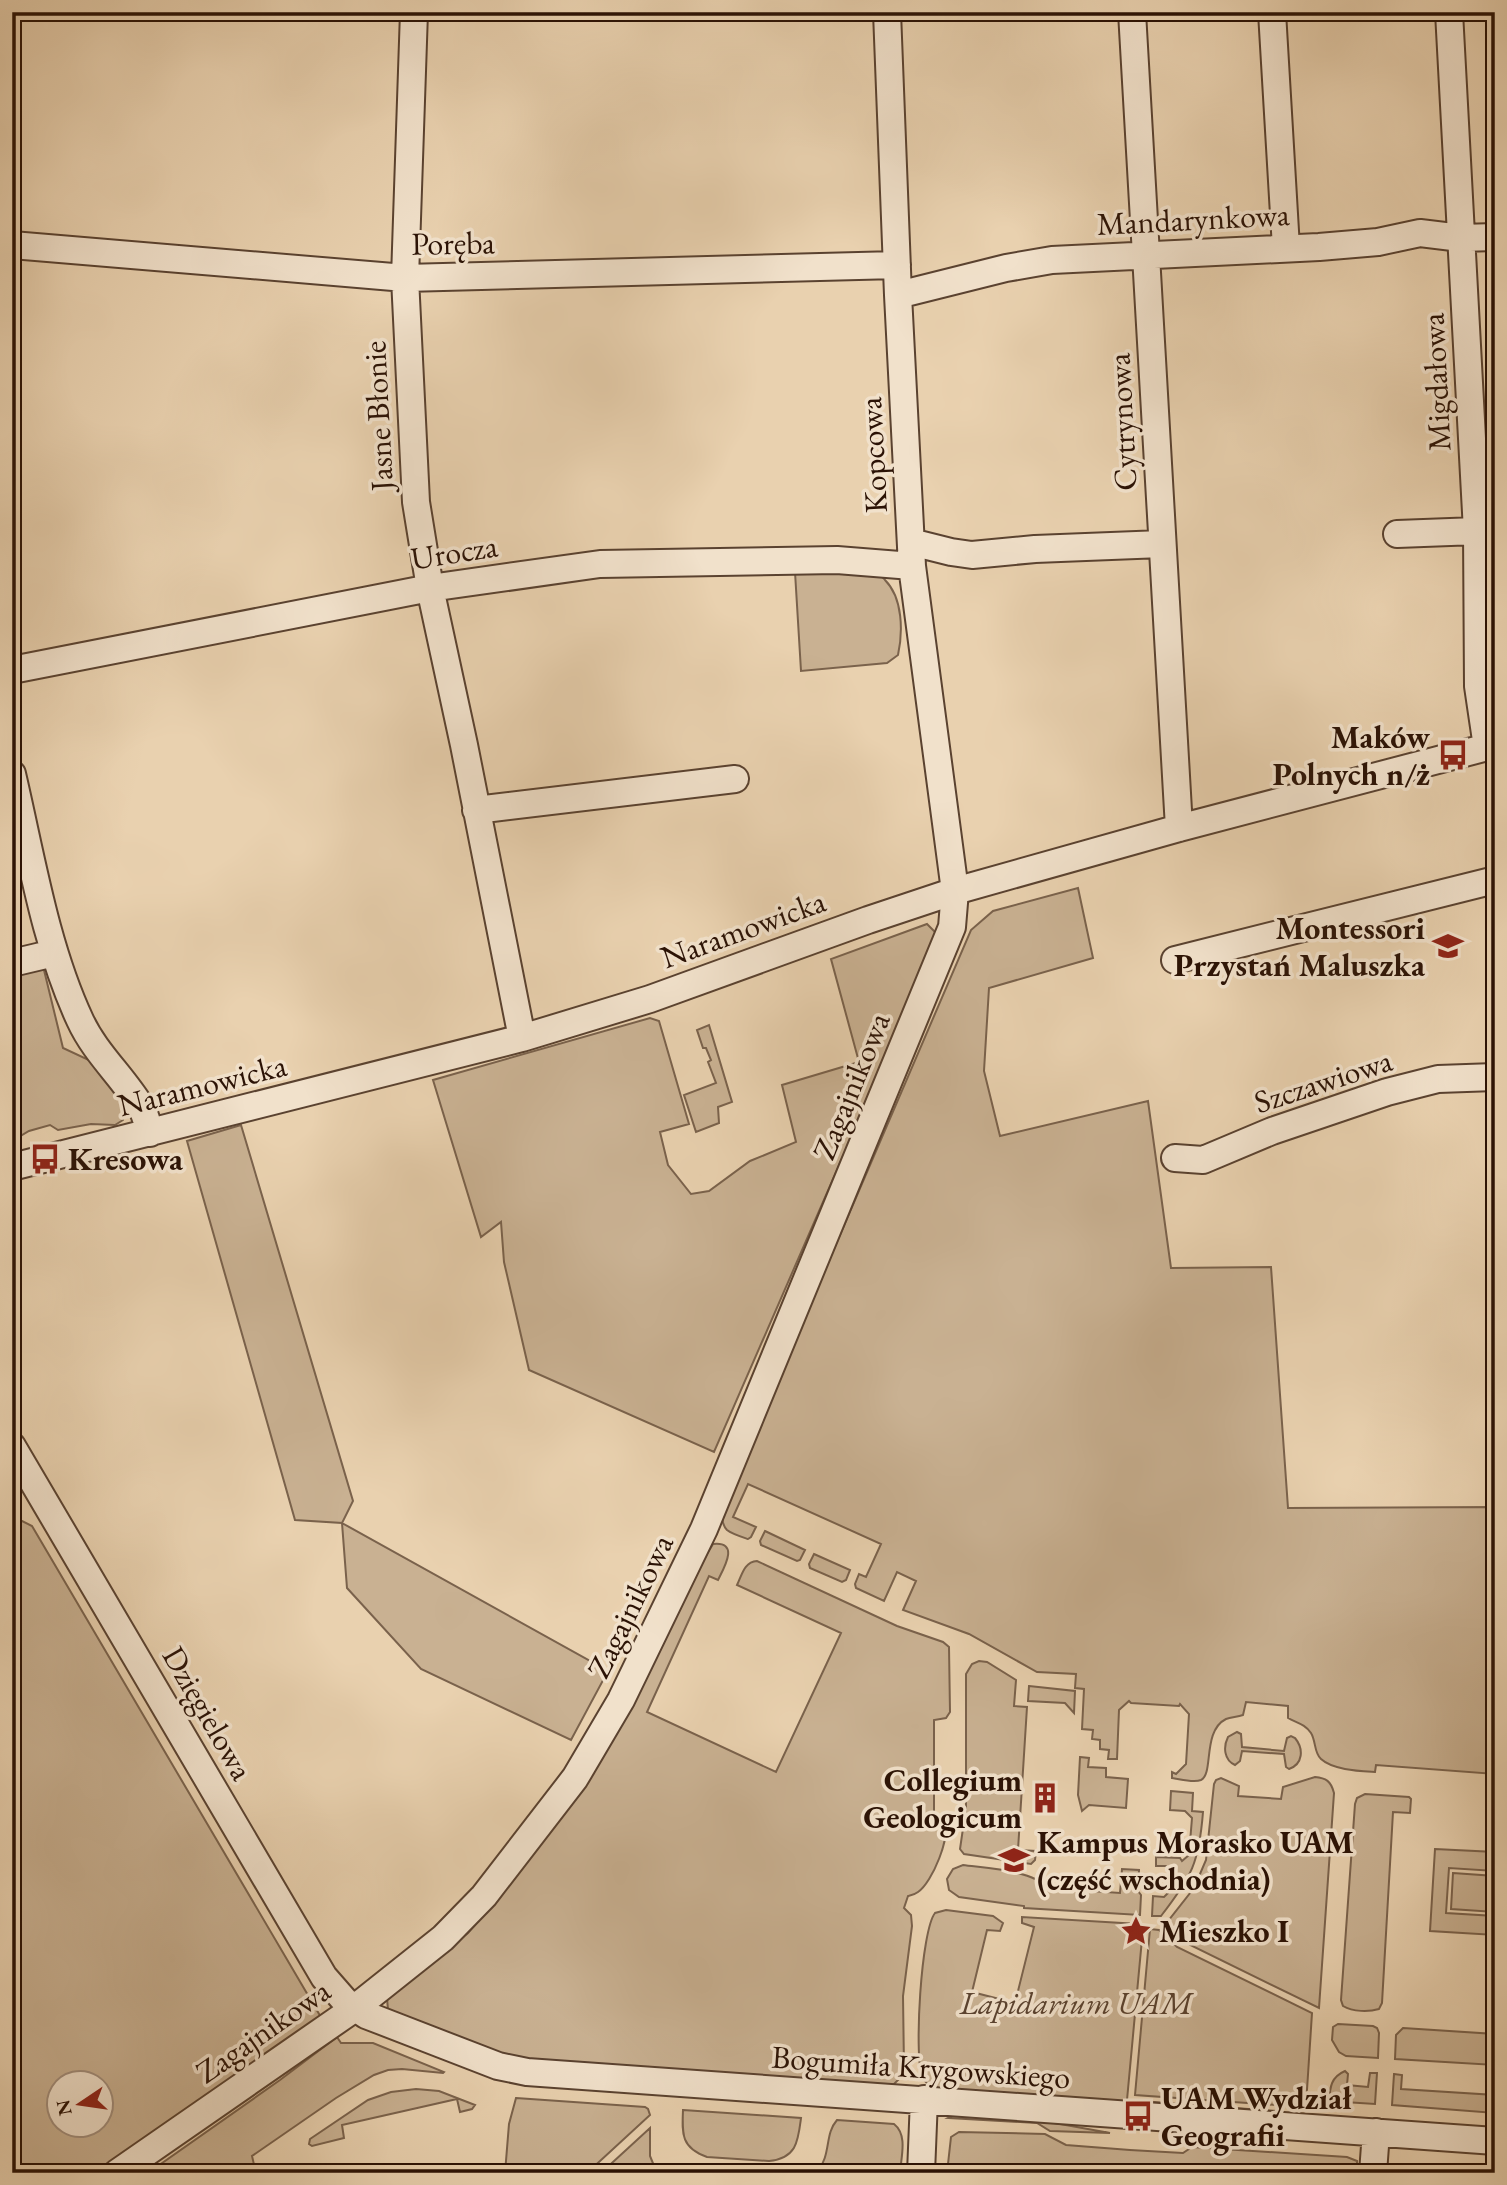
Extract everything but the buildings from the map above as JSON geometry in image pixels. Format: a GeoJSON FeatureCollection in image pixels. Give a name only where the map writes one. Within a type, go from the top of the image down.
{"type":"FeatureCollection","features":[{"type":"Feature","properties":{"kind":"street","name":"Jasne Błonie"},"geometry":{"type":"LineString","coordinates":[[414,12],[405,278],[416,502],[430,588],[522,1038]]}},
{"type":"Feature","properties":{"kind":"street","name":"Kopcowa"},"geometry":{"type":"LineString","coordinates":[[887,12],[911,554],[955,891]]}},
{"type":"Feature","properties":{"kind":"street","name":"Cytrynowa"},"geometry":{"type":"LineString","coordinates":[[1132,12],[1179,828]]}},
{"type":"Feature","properties":{"kind":"street"},"geometry":{"type":"LineString","coordinates":[[1272,12],[1286,248]]}},
{"type":"Feature","properties":{"kind":"street","name":"Migdałowa"},"geometry":{"type":"LineString","coordinates":[[1450,12],[1477,531],[1478,686],[1491,746]]}},
{"type":"Feature","properties":{"kind":"street","name":"Mandarynkowa"},"geometry":{"type":"LineString","coordinates":[[898,295],[1006,268],[1052,260],[1378,242],[1420,233],[1495,237]]}},
{"type":"Feature","properties":{"kind":"street","name":"Poręba"},"geometry":{"type":"LineString","coordinates":[[12,245],[405,278],[897,265]]}},
{"type":"Feature","properties":{"kind":"street"},"geometry":{"type":"LineString","coordinates":[[1397,534],[1477,531]]}},
{"type":"Feature","properties":{"kind":"street","name":"Urocza"},"geometry":{"type":"LineString","coordinates":[[12,670],[430,588],[600,564],[836,560],[951,552],[972,555],[1035,549],[1162,544]]}},
{"type":"Feature","properties":{"kind":"street","name":"Naramowicka"},"geometry":{"type":"LineString","coordinates":[[12,1167],[522,1038],[650,999],[955,891],[1179,828],[1491,746]]}},
{"type":"Feature","properties":{"kind":"street"},"geometry":{"type":"LineString","coordinates":[[12,774],[54,953],[81,1023],[143,1110],[150,1133]]}},
{"type":"Feature","properties":{"kind":"street"},"geometry":{"type":"LineString","coordinates":[[476,810],[735,779]]}},
{"type":"Feature","properties":{"kind":"street"},"geometry":{"type":"LineString","coordinates":[[1175,960],[1495,880]]}},
{"type":"Feature","properties":{"kind":"street","name":"Zagajnikowa"},"geometry":{"type":"LineString","coordinates":[[117,2173],[355,2008],[443,1938],[484,1896],[575,1778],[621,1700],[704,1529],[952,927],[955,891]]}},
{"type":"Feature","properties":{"kind":"street"},"geometry":{"type":"LineString","coordinates":[[12,963],[54,953]]}},
{"type":"Feature","properties":{"kind":"street","name":"Szczawiowa"},"geometry":{"type":"LineString","coordinates":[[1175,1158],[1203,1160],[1272,1131],[1438,1079],[1495,1077]]}},
{"type":"Feature","properties":{"kind":"street","name":"Dzięgielowa"},"geometry":{"type":"LineString","coordinates":[[12,1446],[324,1977],[338,1994],[355,2008]]}},
{"type":"Feature","properties":{"kind":"street","name":"Bogumiła Krygowskiego"},"geometry":{"type":"LineString","coordinates":[[355,2008],[402,2030],[512,2070],[1495,2141]]}},
{"type":"Feature","properties":{"kind":"street"},"geometry":{"type":"LineString","coordinates":[[921,2173],[924,2099]]}},
{"type":"Feature","properties":{"kind":"street"},"geometry":{"type":"LineString","coordinates":[[1373,2173],[1376,2132]]}},
{"type":"Feature","properties":{"kind":"green space"},"geometry":{"type":"Polygon","coordinates":[[[872,570],[891,587],[895,596],[901,626],[898,655],[887,663],[801,671],[795,572],[872,570]]]}},
{"type":"Feature","properties":{"kind":"green space"},"geometry":{"type":"Polygon","coordinates":[[[1078,888],[1093,958],[989,988],[984,1071],[1000,1136],[1148,1101],[1171,1268],[1271,1267],[1288,1508],[1495,1507],[1495,1774],[1376,1765],[1375,1772],[1339,1768],[1326,1763],[1319,1756],[1309,1730],[1288,1718],[1288,1706],[1246,1702],[1243,1715],[1226,1719],[1214,1733],[1207,1770],[1201,1780],[1172,1778],[1172,1772],[1176,1774],[1186,1764],[1189,1714],[1180,1704],[1129,1701],[1119,1710],[1117,1759],[1108,1759],[1109,1750],[1100,1749],[1100,1740],[1092,1739],[1093,1730],[1082,1729],[1084,1689],[1075,1688],[1076,1674],[1037,1672],[969,1634],[903,1610],[916,1581],[897,1572],[884,1601],[856,1588],[859,1574],[866,1577],[881,1544],[748,1484],[733,1517],[756,1527],[751,1537],[748,1539],[734,1534],[723,1524],[723,1511],[728,1496],[971,930],[993,911],[1078,888]]]}},
{"type":"Feature","properties":{"kind":"green space"},"geometry":{"type":"Polygon","coordinates":[[[927,924],[939,936],[714,1452],[529,1370],[504,1262],[501,1222],[481,1237],[433,1080],[650,1018],[659,1021],[689,1124],[660,1132],[668,1165],[691,1194],[709,1191],[750,1161],[796,1142],[782,1085],[859,1062],[831,959],[927,924]]]}},
{"type":"Feature","properties":{"kind":"green space"},"geometry":{"type":"Polygon","coordinates":[[[44,970],[63,1048],[91,1061],[125,1104],[123,1120],[115,1125],[91,1124],[58,1130],[50,1125],[29,1131],[12,1141],[12,975],[44,970]]]}},
{"type":"Feature","properties":{"kind":"green space"},"geometry":{"type":"Polygon","coordinates":[[[709,1025],[732,1102],[718,1107],[719,1123],[696,1132],[684,1095],[716,1083],[708,1062],[711,1060],[706,1048],[703,1048],[697,1030],[709,1025]]]}},
{"type":"Feature","properties":{"kind":"green space"},"geometry":{"type":"Polygon","coordinates":[[[241,1125],[353,1501],[342,1523],[295,1520],[187,1141],[241,1125]]]}},
{"type":"Feature","properties":{"kind":"green space"},"geometry":{"type":"Polygon","coordinates":[[[12,1516],[32,1526],[322,2019],[102,2173],[12,2173],[12,1516]]]}},
{"type":"Feature","properties":{"kind":"green space"},"geometry":{"type":"Polygon","coordinates":[[[342,1523],[608,1671],[571,1740],[421,1669],[347,1588],[342,1523]]]}},
{"type":"Feature","properties":{"kind":"green space"},"geometry":{"type":"Polygon","coordinates":[[[765,1531],[805,1550],[800,1560],[761,1545],[765,1531]]]}},
{"type":"Feature","properties":{"kind":"green space"},"geometry":{"type":"Polygon","coordinates":[[[713,1544],[726,1547],[726,1563],[718,1580],[709,1576],[647,1712],[776,1772],[841,1633],[737,1585],[749,1564],[757,1561],[897,1626],[943,1642],[949,1647],[950,1712],[946,1718],[934,1720],[934,1818],[944,1820],[945,1836],[929,1879],[918,1892],[908,1896],[904,1908],[911,1915],[912,1926],[903,1996],[904,2068],[902,2076],[892,2086],[513,2060],[388,2010],[387,1998],[468,1933],[500,1896],[713,1544]]]}},
{"type":"Feature","properties":{"kind":"green space"},"geometry":{"type":"Polygon","coordinates":[[[814,1554],[850,1570],[846,1580],[842,1582],[810,1568],[814,1554]]]}},
{"type":"Feature","properties":{"kind":"green space"},"geometry":{"type":"Polygon","coordinates":[[[987,1662],[1016,1680],[1014,1706],[1027,1707],[1018,1850],[1036,1851],[1035,1860],[1031,1864],[964,1854],[960,1849],[966,1808],[966,1674],[972,1664],[987,1662]]]}},
{"type":"Feature","properties":{"kind":"green space"},"geometry":{"type":"Polygon","coordinates":[[[1029,1686],[1075,1691],[1074,1713],[1065,1703],[1028,1701],[1029,1686]]]}},
{"type":"Feature","properties":{"kind":"green space"},"geometry":{"type":"Polygon","coordinates":[[[1237,1732],[1241,1734],[1242,1747],[1284,1751],[1287,1738],[1291,1736],[1300,1747],[1301,1756],[1297,1764],[1289,1769],[1286,1767],[1284,1754],[1242,1751],[1240,1761],[1235,1765],[1227,1757],[1225,1745],[1228,1737],[1237,1732]]]}},
{"type":"Feature","properties":{"kind":"green space"},"geometry":{"type":"Polygon","coordinates":[[[1080,1757],[1089,1758],[1088,1767],[1106,1768],[1106,1777],[1128,1779],[1126,1808],[1089,1805],[1082,1811],[1078,1795],[1080,1757]]]}},
{"type":"Feature","properties":{"kind":"green space"},"geometry":{"type":"Polygon","coordinates":[[[1315,1777],[1328,1781],[1334,1793],[1319,2008],[1182,1941],[1165,1925],[1194,1888],[1206,1860],[1216,1780],[1221,1778],[1239,1786],[1238,1796],[1281,1799],[1283,1787],[1315,1777]]]}},
{"type":"Feature","properties":{"kind":"green space"},"geometry":{"type":"Polygon","coordinates":[[[1171,1791],[1193,1793],[1192,1811],[1203,1812],[1199,1844],[1192,1868],[1180,1890],[1161,1916],[1152,1916],[1153,1896],[1164,1897],[1168,1893],[1170,1870],[1166,1866],[1156,1866],[1156,1857],[1180,1858],[1182,1861],[1189,1855],[1192,1818],[1185,1811],[1170,1810],[1171,1791]]]}},
{"type":"Feature","properties":{"kind":"green space"},"geometry":{"type":"Polygon","coordinates":[[[1365,1794],[1411,1799],[1410,1813],[1393,1812],[1382,2003],[1379,2009],[1366,2011],[1347,2008],[1341,2000],[1355,1804],[1357,1798],[1365,1794]]]}},
{"type":"Feature","properties":{"kind":"green space"},"geometry":{"type":"Polygon","coordinates":[[[1435,1849],[1495,1852],[1495,1871],[1449,1868],[1446,1913],[1495,1916],[1495,1935],[1430,1931],[1435,1849]]]}},
{"type":"Feature","properties":{"kind":"green space"},"geometry":{"type":"Polygon","coordinates":[[[963,1865],[1031,1877],[1047,1888],[1120,1893],[1122,1869],[1139,1870],[1140,1915],[1024,1908],[959,1897],[949,1890],[947,1879],[953,1869],[963,1865]]]}},
{"type":"Feature","properties":{"kind":"green space"},"geometry":{"type":"Polygon","coordinates":[[[1453,1873],[1495,1876],[1495,1912],[1451,1909],[1453,1873]]]}},
{"type":"Feature","properties":{"kind":"green space","name":"Lapidarium UAM"},"geometry":{"type":"Polygon","coordinates":[[[946,1910],[993,1916],[1003,1923],[1000,1931],[987,1930],[972,1992],[1015,2003],[1034,1927],[1022,1923],[1022,1917],[1139,1924],[1143,1928],[1127,2100],[1276,2111],[1276,2114],[933,2089],[922,2077],[920,2064],[920,1993],[930,1924],[935,1913],[946,1910]]]}},
{"type":"Feature","properties":{"kind":"green space"},"geometry":{"type":"Polygon","coordinates":[[[1150,1929],[1159,1930],[1177,1947],[1312,2013],[1307,2090],[1294,2099],[1277,2098],[1276,2105],[1135,2095],[1150,1929]]]}},
{"type":"Feature","properties":{"kind":"green space"},"geometry":{"type":"Polygon","coordinates":[[[1338,2024],[1377,2028],[1378,2058],[1346,2056],[1339,2052],[1332,2040],[1333,2027],[1338,2024]]]}},
{"type":"Feature","properties":{"kind":"green space"},"geometry":{"type":"Polygon","coordinates":[[[1403,2028],[1495,2034],[1495,2065],[1395,2059],[1396,2035],[1403,2028]]]}},
{"type":"Feature","properties":{"kind":"green space"},"geometry":{"type":"Polygon","coordinates":[[[337,2037],[341,2043],[373,2043],[444,2072],[402,2069],[374,2075],[252,2156],[256,2173],[148,2173],[280,2080],[337,2037]]]}},
{"type":"Feature","properties":{"kind":"green space"},"geometry":{"type":"Polygon","coordinates":[[[1345,2071],[1348,2074],[1347,2085],[1368,2087],[1370,2073],[1377,2073],[1375,2104],[1329,2101],[1332,2083],[1345,2071]]]}},
{"type":"Feature","properties":{"kind":"green space"},"geometry":{"type":"Polygon","coordinates":[[[1394,2074],[1402,2075],[1401,2089],[1495,2095],[1495,2113],[1392,2105],[1394,2074]]]}},
{"type":"Feature","properties":{"kind":"green space"},"geometry":{"type":"Polygon","coordinates":[[[416,2089],[439,2091],[475,2105],[472,2109],[460,2112],[457,2099],[342,2125],[344,2138],[312,2146],[309,2144],[310,2139],[368,2100],[391,2092],[416,2089]]]}},
{"type":"Feature","properties":{"kind":"green space"},"geometry":{"type":"Polygon","coordinates":[[[516,2098],[645,2107],[650,2115],[587,2173],[505,2173],[509,2124],[516,2098]]]}},
{"type":"Feature","properties":{"kind":"green space"},"geometry":{"type":"Polygon","coordinates":[[[683,2110],[801,2118],[799,2134],[791,2152],[778,2159],[769,2161],[707,2157],[688,2145],[683,2133],[683,2110]]]}},
{"type":"Feature","properties":{"kind":"green space"},"geometry":{"type":"Polygon","coordinates":[[[954,2115],[1038,2120],[1110,2133],[1050,2131],[1037,2123],[948,2118],[954,2115]]]}},
{"type":"Feature","properties":{"kind":"green space"},"geometry":{"type":"Polygon","coordinates":[[[837,2120],[894,2124],[902,2140],[900,2173],[817,2173],[822,2166],[837,2120]]]}},
{"type":"Feature","properties":{"kind":"green space"},"geometry":{"type":"Polygon","coordinates":[[[650,2128],[650,2156],[657,2173],[601,2173],[650,2128]]]}},
{"type":"Feature","properties":{"kind":"green space"},"geometry":{"type":"Polygon","coordinates":[[[959,2132],[1045,2134],[1066,2145],[1130,2150],[1183,2153],[1192,2147],[1347,2157],[1357,2161],[1357,2173],[947,2173],[951,2137],[959,2132]]]}},
{"type":"Feature","properties":{"kind":"place","name":"Maków Polnych n/ż"},"geometry":{"type":"Point","coordinates":[1453,755]}},
{"type":"Feature","properties":{"kind":"place","name":"Montessori Przystań Maluszka"},"geometry":{"type":"Point","coordinates":[1448,946]}},
{"type":"Feature","properties":{"kind":"place","name":"Kresowa"},"geometry":{"type":"Point","coordinates":[45,1159]}},
{"type":"Feature","properties":{"kind":"place","name":"Collegium Geologicum"},"geometry":{"type":"Point","coordinates":[1045,1798]}},
{"type":"Feature","properties":{"kind":"place","name":"Kampus Morasko UAM (część wschodnia)"},"geometry":{"type":"Point","coordinates":[1014,1860]}},
{"type":"Feature","properties":{"kind":"place","name":"Mieszko I"},"geometry":{"type":"Point","coordinates":[1136,1931]}},
{"type":"Feature","properties":{"kind":"place","name":"UAM Wydział Geografii"},"geometry":{"type":"Point","coordinates":[1138,2116]}}]}
